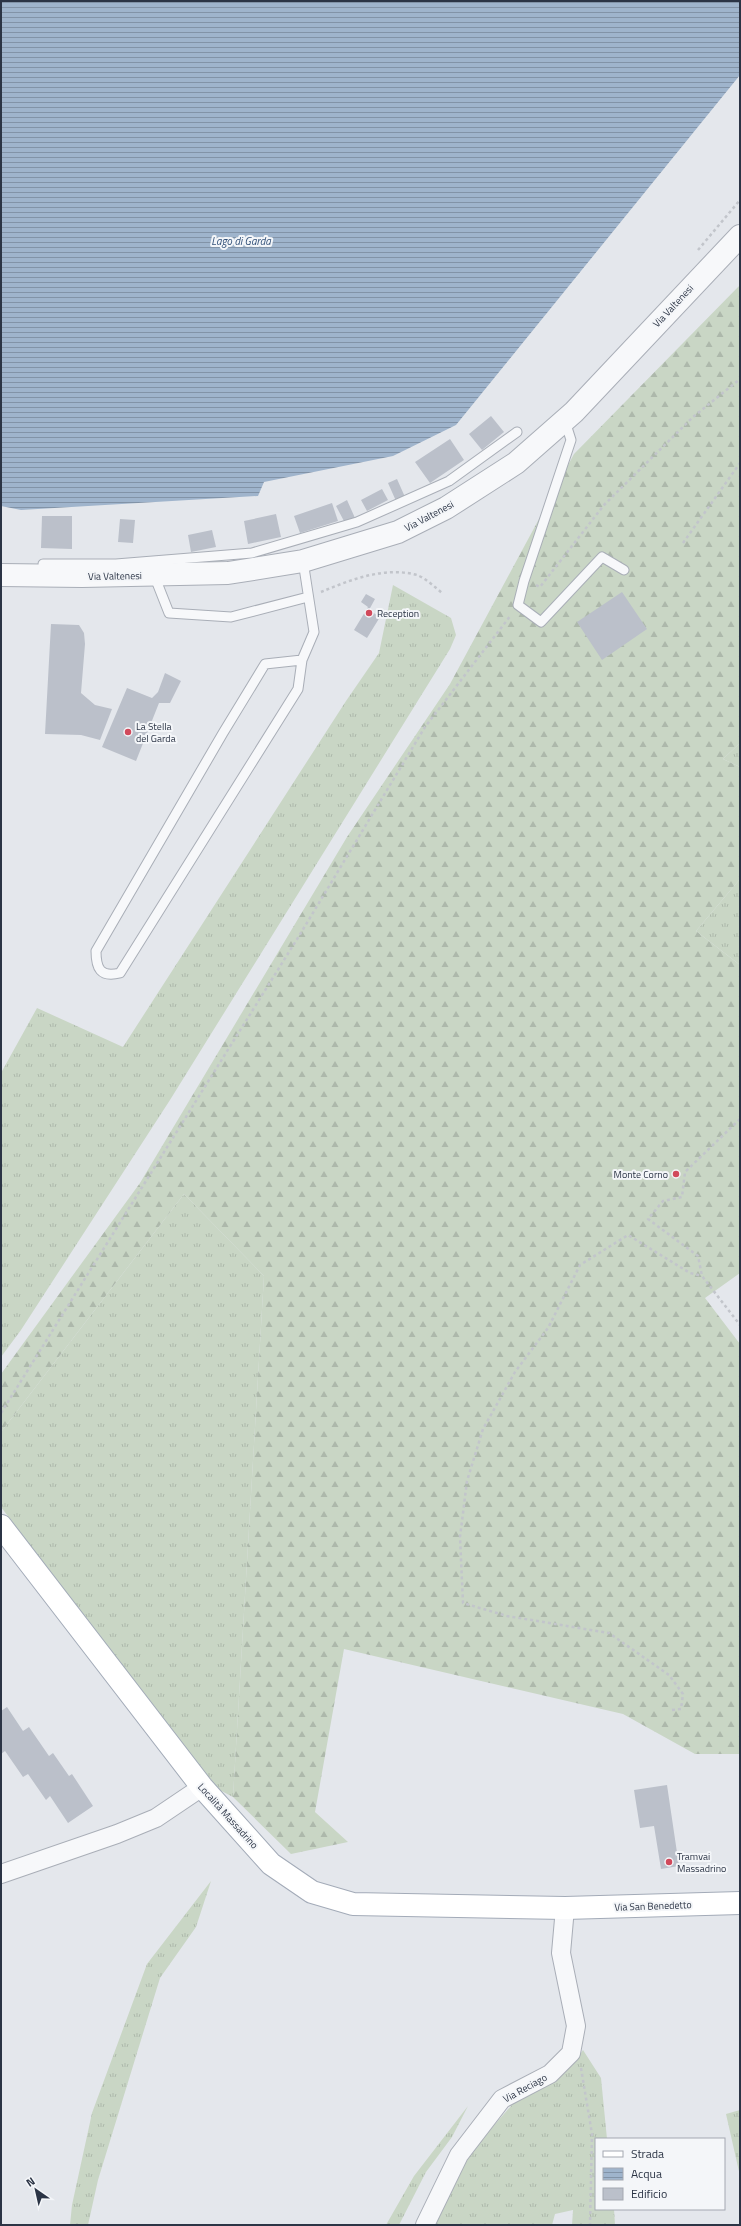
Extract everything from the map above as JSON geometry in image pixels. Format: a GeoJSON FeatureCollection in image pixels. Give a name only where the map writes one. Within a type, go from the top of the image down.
{"type":"FeatureCollection","features":[{"type":"Feature","properties":{"kind":"main road","name":"Località Massadrino"},"geometry":{"type":"LineString","coordinates":[[1,1526],[202,1787],[271,1864],[312,1892],[353,1904],[565,1912]]}},
{"type":"Feature","properties":{"kind":"main road","name":"Via San Benedetto"},"geometry":{"type":"LineString","coordinates":[[565,1912],[740,1903]]}},
{"type":"Feature","properties":{"kind":"street","name":"Via Valtenesi"},"geometry":{"type":"LineString","coordinates":[[9,575],[116,570],[154,575],[228,573],[303,562],[398,532],[446,508],[516,464],[565,421],[740,236]]}},
{"type":"Feature","properties":{"kind":"street"},"geometry":{"type":"LineString","coordinates":[[2,1873],[62,1854],[156,1818],[202,1787]]}},
{"type":"Feature","properties":{"kind":"street"},"geometry":{"type":"LineString","coordinates":[[565,1912],[561,1953],[576,2026],[571,2053]]}},
{"type":"Feature","properties":{"kind":"street","name":"Via Reciago"},"geometry":{"type":"LineString","coordinates":[[425,2225],[459,2155],[502,2099],[550,2074],[571,2053]]}},
{"type":"Feature","properties":{"kind":"lane"},"geometry":{"type":"LineString","coordinates":[[565,421],[571,440],[524,581],[518,605],[541,622],[602,557],[624,570]]}},
{"type":"Feature","properties":{"kind":"lane"},"geometry":{"type":"LineString","coordinates":[[43,564],[116,570],[252,554],[357,522],[449,480],[517,432]]}},
{"type":"Feature","properties":{"kind":"lane"},"geometry":{"type":"LineString","coordinates":[[302,660],[265,664],[96,951],[96,964],[102,972],[112,975],[120,973],[298,689],[302,660],[314,632],[303,562]]}},
{"type":"Feature","properties":{"kind":"lane"},"geometry":{"type":"LineString","coordinates":[[154,575],[169,613],[231,617],[308,597]]}},
{"type":"Feature","properties":{"kind":"path"},"geometry":{"type":"LineString","coordinates":[[524,581],[540,587],[604,505],[693,417],[740,379]]}},
{"type":"Feature","properties":{"kind":"path"},"geometry":{"type":"LineString","coordinates":[[683,543],[740,463]]}},
{"type":"Feature","properties":{"kind":"path"},"geometry":{"type":"LineString","coordinates":[[308,597],[370,575],[394,573],[418,575],[442,592]]}},
{"type":"Feature","properties":{"kind":"path"},"geometry":{"type":"LineString","coordinates":[[1,1413],[298,936],[425,726],[518,605]]}},
{"type":"Feature","properties":{"kind":"path"},"geometry":{"type":"LineString","coordinates":[[740,1119],[684,1172],[682,1197],[663,1201],[648,1220],[698,1256],[702,1276],[740,1326]]}},
{"type":"Feature","properties":{"kind":"path"},"geometry":{"type":"LineString","coordinates":[[672,1710],[681,1709],[683,1694],[669,1675],[609,1633],[507,1616],[463,1603],[460,1537],[467,1481],[483,1429],[516,1372],[548,1328],[580,1265],[628,1235],[690,1273],[702,1276]]}},
{"type":"Feature","properties":{"kind":"path"},"geometry":{"type":"LineString","coordinates":[[571,2053],[579,2060],[592,2134],[590,2225]]}},
{"type":"Feature","properties":{"kind":"green space"},"geometry":{"type":"Polygon","coordinates":[[[740,285],[740,743],[723,759],[740,767],[740,879],[696,931],[740,965],[740,1273],[705,1298],[740,1344],[740,1754],[695,1754],[623,1714],[344,1649],[315,1812],[348,1842],[291,1854],[233,1797],[264,1276],[184,1194],[1,1432],[1,1374],[140,1183],[347,837],[450,684],[574,454],[740,285]]]}},
{"type":"Feature","properties":{"kind":"green space"},"geometry":{"type":"Polygon","coordinates":[[[393,585],[451,618],[456,635],[450,649],[170,1100],[21,1330],[1,1357],[1,1073],[37,1008],[123,1047],[346,701],[379,653],[393,585]]]}},
{"type":"Feature","properties":{"kind":"green space"},"geometry":{"type":"Polygon","coordinates":[[[740,743],[740,767],[723,759],[740,743]]]}},
{"type":"Feature","properties":{"kind":"green space"},"geometry":{"type":"Polygon","coordinates":[[[740,879],[740,965],[696,931],[740,879]]]}},
{"type":"Feature","properties":{"kind":"green space"},"geometry":{"type":"Polygon","coordinates":[[[184,1194],[264,1276],[233,1797],[210,1785],[1,1507],[1,1432],[184,1194]]]}},
{"type":"Feature","properties":{"kind":"green space"},"geometry":{"type":"Polygon","coordinates":[[[211,1881],[196,1927],[160,1978],[98,2180],[88,2225],[70,2225],[72,2205],[92,2113],[147,1964],[211,1881]]]}},
{"type":"Feature","properties":{"kind":"green space"},"geometry":{"type":"Polygon","coordinates":[[[583,2050],[601,2078],[607,2138],[595,2138],[595,2210],[614,2210],[615,2225],[572,2225],[573,2210],[555,2214],[552,2225],[430,2225],[459,2166],[518,2098],[574,2063],[583,2050]]]}},
{"type":"Feature","properties":{"kind":"green space"},"geometry":{"type":"Polygon","coordinates":[[[468,2106],[452,2137],[426,2172],[399,2225],[386,2225],[414,2176],[468,2106]]]}},
{"type":"Feature","properties":{"kind":"green space"},"geometry":{"type":"Polygon","coordinates":[[[740,2110],[740,2176],[726,2114],[740,2110]]]}},
{"type":"Feature","properties":{"kind":"water","name":"Lago di Garda"},"geometry":{"type":"Polygon","coordinates":[[[1,1],[740,1],[740,75],[456,425],[393,456],[264,482],[258,496],[21,510],[1,506],[1,1]]]}},
{"type":"Feature","properties":{"kind":"building"},"geometry":{"type":"Polygon","coordinates":[[[491,416],[504,432],[482,450],[469,434],[491,416]]]}},
{"type":"Feature","properties":{"kind":"building"},"geometry":{"type":"Polygon","coordinates":[[[450,439],[464,460],[430,483],[415,462],[450,439]]]}},
{"type":"Feature","properties":{"kind":"building"},"geometry":{"type":"Polygon","coordinates":[[[397,479],[405,497],[396,501],[388,483],[397,479]]]}},
{"type":"Feature","properties":{"kind":"building"},"geometry":{"type":"Polygon","coordinates":[[[382,489],[388,500],[367,511],[361,500],[382,489]]]}},
{"type":"Feature","properties":{"kind":"building"},"geometry":{"type":"Polygon","coordinates":[[[347,500],[355,518],[345,523],[336,506],[347,500]]]}},
{"type":"Feature","properties":{"kind":"building"},"geometry":{"type":"Polygon","coordinates":[[[332,503],[338,521],[300,533],[294,516],[332,503]]]}},
{"type":"Feature","properties":{"kind":"building"},"geometry":{"type":"Polygon","coordinates":[[[276,514],[281,537],[248,544],[244,521],[276,514]]]}},
{"type":"Feature","properties":{"kind":"building"},"geometry":{"type":"Polygon","coordinates":[[[42,516],[72,516],[72,549],[41,548],[42,516]]]}},
{"type":"Feature","properties":{"kind":"building"},"geometry":{"type":"Polygon","coordinates":[[[120,519],[135,520],[133,543],[118,542],[120,519]]]}},
{"type":"Feature","properties":{"kind":"building"},"geometry":{"type":"Polygon","coordinates":[[[212,530],[216,547],[191,552],[188,535],[212,530]]]}},
{"type":"Feature","properties":{"kind":"building"},"geometry":{"type":"Polygon","coordinates":[[[622,592],[647,629],[602,660],[577,622],[622,592]]]}},
{"type":"Feature","properties":{"kind":"building","name":"Reception"},"geometry":{"type":"Polygon","coordinates":[[[366,594],[375,599],[369,610],[380,617],[367,638],[354,630],[368,607],[361,602],[366,594]]]}},
{"type":"Feature","properties":{"kind":"building"},"geometry":{"type":"Polygon","coordinates":[[[51,624],[79,625],[84,633],[85,644],[81,693],[95,705],[112,709],[100,740],[81,735],[45,734],[51,624]]]}},
{"type":"Feature","properties":{"kind":"building"},"geometry":{"type":"Polygon","coordinates":[[[165,673],[181,681],[170,703],[159,703],[136,761],[102,747],[127,688],[152,698],[158,692],[165,673]]]}},
{"type":"Feature","properties":{"kind":"building"},"geometry":{"type":"Polygon","coordinates":[[[7,1707],[23,1731],[29,1727],[49,1756],[53,1753],[69,1776],[72,1774],[93,1806],[68,1823],[50,1796],[46,1800],[28,1774],[23,1777],[5,1751],[1,1754],[1,1711],[7,1707]]]}},
{"type":"Feature","properties":{"kind":"building"},"geometry":{"type":"Polygon","coordinates":[[[667,1785],[679,1866],[661,1869],[654,1826],[640,1828],[634,1790],[667,1785]]]}},
{"type":"Feature","properties":{"kind":"place","name":"Reception"},"geometry":{"type":"Point","coordinates":[369,613]}},
{"type":"Feature","properties":{"kind":"place","name":"La Stella del Garda"},"geometry":{"type":"Point","coordinates":[128,732]}},
{"type":"Feature","properties":{"kind":"place","name":"Monte Corno"},"geometry":{"type":"Point","coordinates":[676,1174]}},
{"type":"Feature","properties":{"kind":"place","name":"Tramvai Massadrino"},"geometry":{"type":"Point","coordinates":[669,1862]}}]}
